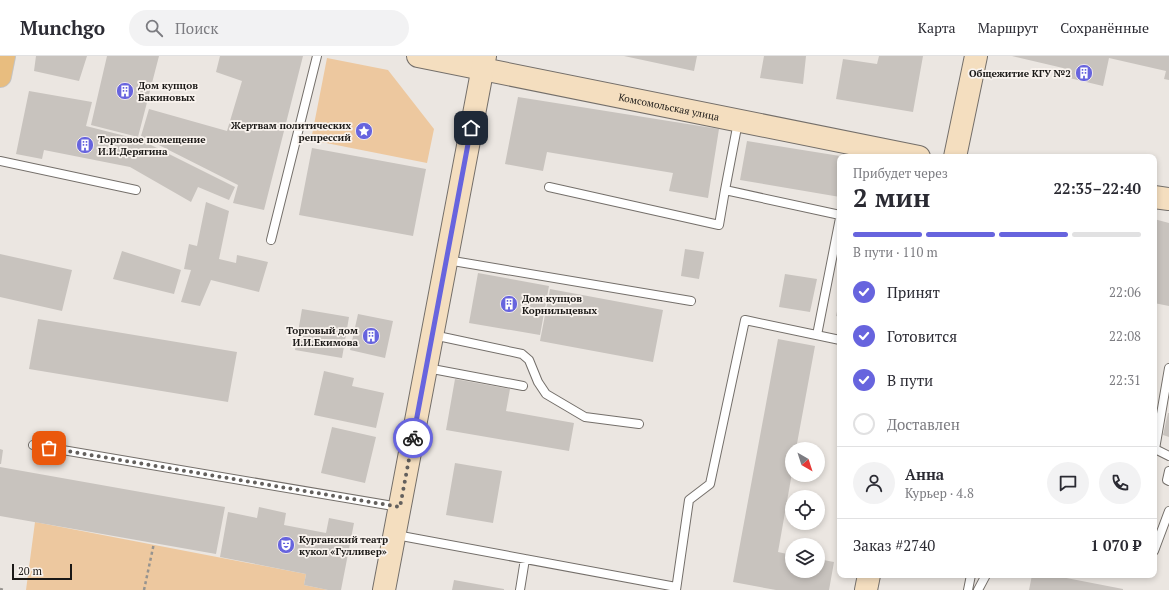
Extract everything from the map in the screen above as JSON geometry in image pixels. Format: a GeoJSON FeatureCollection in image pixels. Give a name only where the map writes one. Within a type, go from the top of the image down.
{"type":"FeatureCollection","features":[{"type":"Feature","properties":{"kind":"main road"},"geometry":{"type":"LineString","coordinates":[[0,76],[4,56]]}},
{"type":"Feature","properties":{"kind":"street","name":"Комсомольская улица"},"geometry":{"type":"LineString","coordinates":[[418,56],[484,63],[738,121],[904,154]]}},
{"type":"Feature","properties":{"kind":"street"},"geometry":{"type":"LineString","coordinates":[[956,154],[976,56]]}},
{"type":"Feature","properties":{"kind":"street"},"geometry":{"type":"LineString","coordinates":[[384,590],[484,63]]}},
{"type":"Feature","properties":{"kind":"street"},"geometry":{"type":"LineString","coordinates":[[1157,197],[1169,199]]}},
{"type":"Feature","properties":{"kind":"street"},"geometry":{"type":"LineString","coordinates":[[866,590],[868,578]]}},
{"type":"Feature","properties":{"kind":"lane"},"geometry":{"type":"LineString","coordinates":[[271,240],[317,56]]}},
{"type":"Feature","properties":{"kind":"lane"},"geometry":{"type":"LineString","coordinates":[[549,187],[719,225],[738,121]]}},
{"type":"Feature","properties":{"kind":"lane"},"geometry":{"type":"LineString","coordinates":[[0,161],[136,190]]}},
{"type":"Feature","properties":{"kind":"lane"},"geometry":{"type":"LineString","coordinates":[[725,190],[837,214]]}},
{"type":"Feature","properties":{"kind":"lane"},"geometry":{"type":"LineString","coordinates":[[817,335],[837,233]]}},
{"type":"Feature","properties":{"kind":"lane"},"geometry":{"type":"LineString","coordinates":[[447,260],[691,301]]}},
{"type":"Feature","properties":{"kind":"lane"},"geometry":{"type":"LineString","coordinates":[[394,534],[676,588],[689,500],[710,484],[745,320],[837,339]]}},
{"type":"Feature","properties":{"kind":"lane"},"geometry":{"type":"LineString","coordinates":[[432,335],[522,354],[529,360],[538,382],[546,394],[585,417],[639,424]]}},
{"type":"Feature","properties":{"kind":"lane"},"geometry":{"type":"LineString","coordinates":[[426,368],[522,386]]}},
{"type":"Feature","properties":{"kind":"lane"},"geometry":{"type":"LineString","coordinates":[[1157,437],[1169,368]]}},
{"type":"Feature","properties":{"kind":"lane"},"geometry":{"type":"LineString","coordinates":[[33,445],[400,507]]}},
{"type":"Feature","properties":{"kind":"lane"},"geometry":{"type":"LineString","coordinates":[[1157,450],[1169,456]]}},
{"type":"Feature","properties":{"kind":"lane"},"geometry":{"type":"LineString","coordinates":[[1169,471],[1167,480],[1169,481]]}},
{"type":"Feature","properties":{"kind":"lane"},"geometry":{"type":"LineString","coordinates":[[1157,543],[1169,511]]}},
{"type":"Feature","properties":{"kind":"lane"},"geometry":{"type":"LineString","coordinates":[[520,590],[525,559]]}},
{"type":"Feature","properties":{"kind":"lane"},"geometry":{"type":"LineString","coordinates":[[968,590],[970,578]]}},
{"type":"Feature","properties":{"kind":"lane"},"geometry":{"type":"LineString","coordinates":[[978,590],[984,578]]}},
{"type":"Feature","properties":{"kind":"path"},"geometry":{"type":"LineString","coordinates":[[144,590],[154,543]]}},
{"type":"Feature","properties":{"kind":"path"},"geometry":{"type":"LineString","coordinates":[[0,589],[4,590]]}},
{"type":"Feature","properties":{"kind":"shaded area"},"geometry":{"type":"Polygon","coordinates":[[[327,58],[388,70],[434,129],[427,163],[311,140],[327,58]]]}},
{"type":"Feature","properties":{"kind":"shaded area"},"geometry":{"type":"Polygon","coordinates":[[[35,522],[306,574],[304,585],[328,590],[26,590],[35,522]]]}},
{"type":"Feature","properties":{"kind":"building"},"geometry":{"type":"Polygon","coordinates":[[[36,56],[87,56],[79,81],[34,71],[36,56]]]}},
{"type":"Feature","properties":{"kind":"building","name":"Дом купцов Бакиновых"},"geometry":{"type":"Polygon","coordinates":[[[107,56],[159,56],[138,137],[91,125],[107,56]]]}},
{"type":"Feature","properties":{"kind":"building"},"geometry":{"type":"Polygon","coordinates":[[[220,56],[303,56],[264,210],[233,203],[238,185],[141,136],[149,109],[227,131],[242,81],[216,72],[220,56]]]}},
{"type":"Feature","properties":{"kind":"building"},"geometry":{"type":"Polygon","coordinates":[[[624,56],[697,56],[694,71],[624,56]]]}},
{"type":"Feature","properties":{"kind":"building"},"geometry":{"type":"Polygon","coordinates":[[[764,56],[806,56],[803,84],[760,78],[764,56]]]}},
{"type":"Feature","properties":{"kind":"building"},"geometry":{"type":"Polygon","coordinates":[[[879,56],[923,56],[913,112],[836,99],[843,59],[877,64],[879,56]]]}},
{"type":"Feature","properties":{"kind":"building","name":"Общежитие КГУ №2"},"geometry":{"type":"Polygon","coordinates":[[[1012,56],[1169,56],[1169,80],[1164,79],[1166,71],[1109,58],[1103,86],[1061,76],[1063,68],[1012,56]]]}},
{"type":"Feature","properties":{"kind":"building","name":"Торговое помещение И.И.Дерягина"},"geometry":{"type":"Polygon","coordinates":[[[29,91],[92,102],[86,126],[141,140],[235,187],[229,200],[198,187],[191,202],[130,167],[44,150],[42,159],[16,154],[29,91]]]}},
{"type":"Feature","properties":{"kind":"building"},"geometry":{"type":"Polygon","coordinates":[[[518,97],[719,129],[708,198],[669,191],[673,173],[547,152],[543,171],[505,164],[518,97]]]}},
{"type":"Feature","properties":{"kind":"building"},"geometry":{"type":"Polygon","coordinates":[[[747,141],[837,156],[837,196],[740,180],[747,141]]]}},
{"type":"Feature","properties":{"kind":"building"},"geometry":{"type":"Polygon","coordinates":[[[312,148],[426,169],[413,236],[299,215],[312,148]]]}},
{"type":"Feature","properties":{"kind":"building"},"geometry":{"type":"Polygon","coordinates":[[[206,202],[229,211],[219,259],[236,263],[237,255],[268,262],[259,292],[211,280],[200,306],[181,302],[191,270],[184,269],[189,244],[197,246],[206,202]]]}},
{"type":"Feature","properties":{"kind":"building"},"geometry":{"type":"Polygon","coordinates":[[[1157,220],[1169,223],[1169,306],[1157,304],[1157,220]]]}},
{"type":"Feature","properties":{"kind":"building"},"geometry":{"type":"Polygon","coordinates":[[[685,249],[704,252],[699,279],[681,276],[685,249]]]}},
{"type":"Feature","properties":{"kind":"building"},"geometry":{"type":"Polygon","coordinates":[[[122,251],[181,270],[174,294],[113,279],[122,251]]]}},
{"type":"Feature","properties":{"kind":"building"},"geometry":{"type":"Polygon","coordinates":[[[0,254],[72,270],[62,311],[0,297],[0,254]]]}},
{"type":"Feature","properties":{"kind":"building","name":"Дом купцов Корнильцевых"},"geometry":{"type":"Polygon","coordinates":[[[478,273],[549,286],[540,335],[469,323],[478,273]]]}},
{"type":"Feature","properties":{"kind":"building"},"geometry":{"type":"Polygon","coordinates":[[[785,274],[817,279],[810,312],[779,307],[785,274]]]}},
{"type":"Feature","properties":{"kind":"building"},"geometry":{"type":"Polygon","coordinates":[[[550,289],[663,310],[653,362],[540,341],[550,289]]]}},
{"type":"Feature","properties":{"kind":"building"},"geometry":{"type":"Polygon","coordinates":[[[302,309],[349,317],[342,358],[295,350],[302,309]]]}},
{"type":"Feature","properties":{"kind":"building","name":"Торговый дом И.И.Екимова"},"geometry":{"type":"Polygon","coordinates":[[[358,314],[393,321],[385,358],[350,350],[358,314]]]}},
{"type":"Feature","properties":{"kind":"building"},"geometry":{"type":"Polygon","coordinates":[[[38,319],[237,352],[228,402],[29,369],[38,319]]]}},
{"type":"Feature","properties":{"kind":"building"},"geometry":{"type":"Polygon","coordinates":[[[778,339],[815,346],[797,442],[785,442],[785,482],[790,482],[789,490],[785,490],[785,512],[778,552],[785,554],[785,578],[825,578],[825,560],[834,562],[829,590],[776,590],[733,582],[778,339]]]}},
{"type":"Feature","properties":{"kind":"building"},"geometry":{"type":"Polygon","coordinates":[[[324,371],[354,378],[352,386],[384,393],[376,428],[314,415],[324,371]]]}},
{"type":"Feature","properties":{"kind":"building"},"geometry":{"type":"Polygon","coordinates":[[[455,379],[510,389],[506,411],[574,423],[569,451],[446,430],[455,379]]]}},
{"type":"Feature","properties":{"kind":"building"},"geometry":{"type":"Polygon","coordinates":[[[1169,413],[1169,437],[1163,435],[1169,413]]]}},
{"type":"Feature","properties":{"kind":"building"},"geometry":{"type":"Polygon","coordinates":[[[332,427],[376,437],[365,483],[321,473],[332,427]]]}},
{"type":"Feature","properties":{"kind":"building"},"geometry":{"type":"Polygon","coordinates":[[[0,449],[3,450],[1,464],[0,464],[0,449]]]}},
{"type":"Feature","properties":{"kind":"building"},"geometry":{"type":"Polygon","coordinates":[[[455,463],[502,471],[493,523],[446,515],[455,463]]]}},
{"type":"Feature","properties":{"kind":"building"},"geometry":{"type":"Polygon","coordinates":[[[0,467],[225,507],[216,554],[0,516],[0,467]]]}},
{"type":"Feature","properties":{"kind":"building","name":"Курганский театр кукол «Гулливер»"},"geometry":{"type":"Polygon","coordinates":[[[259,507],[286,513],[284,525],[326,533],[329,518],[354,523],[341,590],[328,590],[304,585],[306,574],[220,557],[228,512],[257,518],[259,507]]]}},
{"type":"Feature","properties":{"kind":"building"},"geometry":{"type":"Polygon","coordinates":[[[1031,578],[1066,578],[1123,589],[1123,590],[1029,590],[1031,578]]]}},
{"type":"Feature","properties":{"kind":"building"},"geometry":{"type":"Polygon","coordinates":[[[454,580],[504,589],[504,590],[452,590],[454,580]]]}},
{"type":"Feature","properties":{"kind":"way so far"},"geometry":{"type":"LineString","coordinates":[[49,448],[400,507],[413,438]]}},
{"type":"Feature","properties":{"kind":"place","name":"Общежитие КГУ №2"},"geometry":{"type":"Point","coordinates":[1084,73]}},
{"type":"Feature","properties":{"kind":"place","name":"Дом купцов Бакиновых"},"geometry":{"type":"Point","coordinates":[125,91]}},
{"type":"Feature","properties":{"kind":"place","name":"Жертвам политических репрессий"},"geometry":{"type":"Point","coordinates":[364,131]}},
{"type":"Feature","properties":{"kind":"place","name":"Торговое помещение И.И.Дерягина"},"geometry":{"type":"Point","coordinates":[85,145]}},
{"type":"Feature","properties":{"kind":"place","name":"Дом купцов Корнильцевых"},"geometry":{"type":"Point","coordinates":[509,304]}},
{"type":"Feature","properties":{"kind":"place","name":"Торговый дом И.И.Екимова"},"geometry":{"type":"Point","coordinates":[371,336]}},
{"type":"Feature","properties":{"kind":"place","name":"Курганский театр кукол «Гулливер»"},"geometry":{"type":"Point","coordinates":[286,545]}},
{"type":"Feature","properties":{"kind":"route"},"geometry":{"type":"LineString","coordinates":[[413,438],[471,128]]}}]}
